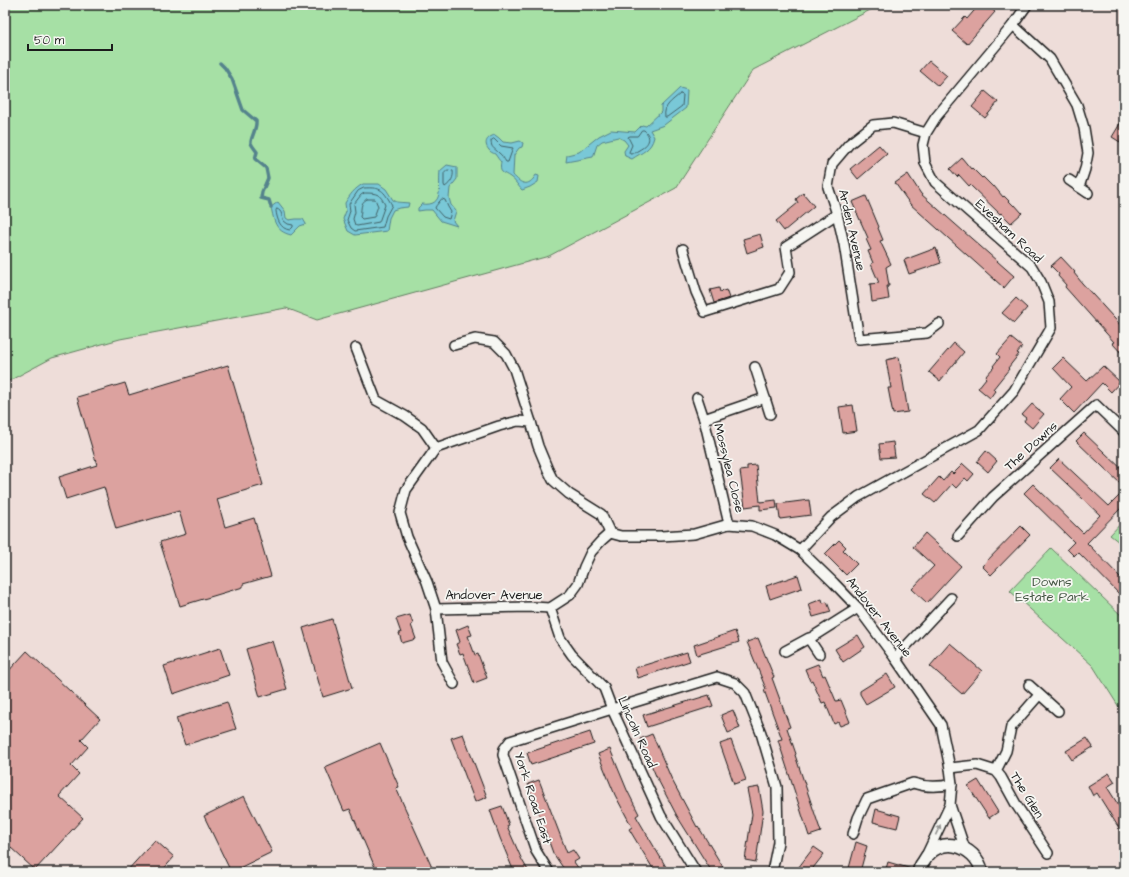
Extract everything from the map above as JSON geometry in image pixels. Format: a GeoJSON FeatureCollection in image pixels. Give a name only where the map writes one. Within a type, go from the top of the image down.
{"type":"FeatureCollection","features":[{"type":"Feature","properties":{"kind":"street","name":"Evesham Road"},"geometry":{"type":"LineString","coordinates":[[800,550],[831,517],[858,497],[979,430],[1014,391],[1051,328],[1049,302],[1041,282],[1032,267],[935,182],[925,163],[923,145],[926,133],[936,116],[1013,25],[1028,5]]}},
{"type":"Feature","properties":{"kind":"street"},"geometry":{"type":"LineString","coordinates":[[1013,25],[1050,59],[1077,105],[1084,128],[1088,153],[1079,187]]}},
{"type":"Feature","properties":{"kind":"street","name":"Arden Avenue"},"geometry":{"type":"LineString","coordinates":[[926,133],[893,123],[873,125],[849,144],[832,164],[828,187],[837,214],[844,244],[859,339],[927,333],[939,324]]}},
{"type":"Feature","properties":{"kind":"street"},"geometry":{"type":"LineString","coordinates":[[1069,180],[1088,192]]}},
{"type":"Feature","properties":{"kind":"street"},"geometry":{"type":"LineString","coordinates":[[683,249],[696,292],[705,312],[779,289],[790,272],[786,247],[837,214]]}},
{"type":"Feature","properties":{"kind":"street"},"geometry":{"type":"LineString","coordinates":[[454,346],[475,339],[494,342],[506,354],[514,369],[538,446],[548,470],[554,480],[569,494],[601,514],[610,533]]}},
{"type":"Feature","properties":{"kind":"street"},"geometry":{"type":"LineString","coordinates":[[356,348],[376,400],[405,416],[422,428],[436,448],[518,420],[531,422]]}},
{"type":"Feature","properties":{"kind":"street"},"geometry":{"type":"LineString","coordinates":[[755,368],[770,414]]}},
{"type":"Feature","properties":{"kind":"street"},"geometry":{"type":"LineString","coordinates":[[697,398],[704,419]]}},
{"type":"Feature","properties":{"kind":"street","name":"Mossylea Close"},"geometry":{"type":"LineString","coordinates":[[729,524],[704,419],[765,398]]}},
{"type":"Feature","properties":{"kind":"street","name":"The Downs"},"geometry":{"type":"LineString","coordinates":[[958,536],[993,497],[1096,405],[1124,432]]}},
{"type":"Feature","properties":{"kind":"street","name":"Andover Avenue"},"geometry":{"type":"LineString","coordinates":[[436,448],[406,490],[400,513],[407,537],[427,582],[436,609],[442,662],[454,684]]}},
{"type":"Feature","properties":{"kind":"street","name":"Andover Avenue"},"geometry":{"type":"LineString","coordinates":[[436,609],[550,608],[570,595],[578,584],[591,552],[610,533],[621,536],[694,534],[729,524],[752,526],[775,535],[800,550],[834,582],[858,608],[941,724],[952,784],[950,805],[926,856]]}},
{"type":"Feature","properties":{"kind":"street"},"geometry":{"type":"LineString","coordinates":[[895,658],[951,598]]}},
{"type":"Feature","properties":{"kind":"street","name":"Lincoln Road"},"geometry":{"type":"LineString","coordinates":[[550,608],[560,638],[572,655],[604,688],[612,709],[661,816],[696,872]]}},
{"type":"Feature","properties":{"kind":"street"},"geometry":{"type":"LineString","coordinates":[[785,651],[858,608]]}},
{"type":"Feature","properties":{"kind":"street"},"geometry":{"type":"LineString","coordinates":[[809,638],[819,654]]}},
{"type":"Feature","properties":{"kind":"street","name":"York Road East"},"geometry":{"type":"LineString","coordinates":[[549,872],[536,851],[502,755],[504,749],[510,741],[717,677],[735,682],[745,693],[761,734],[777,788],[778,842],[772,872]]}},
{"type":"Feature","properties":{"kind":"street"},"geometry":{"type":"LineString","coordinates":[[1029,685],[1058,711]]}},
{"type":"Feature","properties":{"kind":"street"},"geometry":{"type":"LineString","coordinates":[[996,771],[1006,751],[1012,727],[1039,695]]}},
{"type":"Feature","properties":{"kind":"street","name":"The Glen"},"geometry":{"type":"LineString","coordinates":[[950,768],[977,765],[996,771],[1048,853]]}},
{"type":"Feature","properties":{"kind":"street"},"geometry":{"type":"LineString","coordinates":[[853,834],[858,818],[867,799],[913,783],[919,785],[944,786],[952,784]]}},
{"type":"Feature","properties":{"kind":"street","name":"Andover Avenue"},"geometry":{"type":"LineString","coordinates":[[950,805],[965,849]]}},
{"type":"Feature","properties":{"kind":"street"},"geometry":{"type":"LineString","coordinates":[[919,872],[919,868],[926,856],[934,850],[944,846],[955,845],[972,854],[980,866],[989,872]]}},
{"type":"Feature","properties":{"kind":"green space"},"geometry":{"type":"Polygon","coordinates":[[[5,5],[880,5],[753,70],[676,188],[549,256],[317,320],[286,308],[120,339],[52,358],[5,383],[5,5]]]}},
{"type":"Feature","properties":{"kind":"green space"},"geometry":{"type":"Polygon","coordinates":[[[1124,520],[1124,546],[1110,535],[1124,520]]]}},
{"type":"Feature","properties":{"kind":"green space","name":"Downs Estate Park"},"geometry":{"type":"Polygon","coordinates":[[[1051,548],[1124,618],[1124,715],[1093,666],[1010,591],[1051,548]]]}},
{"type":"Feature","properties":{"kind":"water"},"geometry":{"type":"Polygon","coordinates":[[[680,88],[687,90],[686,108],[664,125],[650,130],[654,137],[653,141],[651,145],[643,152],[632,159],[625,156],[624,151],[628,145],[624,140],[618,137],[602,141],[597,145],[593,157],[566,162],[567,155],[579,152],[599,136],[611,130],[635,132],[642,125],[646,126],[661,112],[661,106],[680,88]]]}},
{"type":"Feature","properties":{"kind":"water"},"geometry":{"type":"Polygon","coordinates":[[[495,135],[503,142],[512,143],[520,141],[523,143],[522,147],[519,148],[514,155],[513,175],[519,181],[527,183],[530,182],[536,175],[539,176],[538,182],[522,190],[512,178],[501,171],[501,162],[495,154],[489,151],[486,145],[488,139],[495,135]]]}},
{"type":"Feature","properties":{"kind":"water"},"geometry":{"type":"Polygon","coordinates":[[[447,165],[457,167],[457,179],[450,188],[449,198],[451,205],[456,211],[453,221],[457,226],[441,221],[432,210],[418,211],[418,208],[422,204],[429,204],[437,199],[439,194],[440,171],[447,165]]]}},
{"type":"Feature","properties":{"kind":"water"},"geometry":{"type":"Polygon","coordinates":[[[363,184],[379,184],[386,189],[393,200],[397,202],[409,203],[408,207],[393,210],[389,218],[387,231],[355,235],[348,231],[343,219],[346,211],[345,203],[352,192],[363,184]]]}},
{"type":"Feature","properties":{"kind":"water"},"geometry":{"type":"Polygon","coordinates":[[[278,202],[285,211],[286,218],[289,220],[303,219],[306,224],[300,226],[291,235],[278,228],[274,221],[271,207],[278,202]]]}},
{"type":"Feature","properties":{"kind":"building"},"geometry":{"type":"Polygon","coordinates":[[[979,5],[987,5],[995,12],[967,44],[952,31],[965,17],[967,19],[979,5]]]}},
{"type":"Feature","properties":{"kind":"building"},"geometry":{"type":"Polygon","coordinates":[[[929,61],[947,76],[938,86],[920,71],[929,61]]]}},
{"type":"Feature","properties":{"kind":"building"},"geometry":{"type":"Polygon","coordinates":[[[985,91],[998,102],[985,118],[972,107],[985,91]]]}},
{"type":"Feature","properties":{"kind":"building"},"geometry":{"type":"Polygon","coordinates":[[[1124,117],[1124,136],[1120,142],[1112,137],[1124,117]]]}},
{"type":"Feature","properties":{"kind":"building"},"geometry":{"type":"Polygon","coordinates":[[[879,145],[887,154],[858,179],[850,169],[879,145]]]}},
{"type":"Feature","properties":{"kind":"building"},"geometry":{"type":"Polygon","coordinates":[[[962,158],[971,169],[972,168],[982,178],[983,177],[993,187],[994,186],[1003,197],[1004,196],[1014,206],[1015,205],[1022,213],[1011,223],[970,185],[969,186],[959,175],[957,177],[950,169],[962,158]]]}},
{"type":"Feature","properties":{"kind":"building"},"geometry":{"type":"Polygon","coordinates":[[[908,174],[921,194],[1014,276],[1004,288],[910,204],[895,183],[908,174]]]}},
{"type":"Feature","properties":{"kind":"building"},"geometry":{"type":"Polygon","coordinates":[[[803,193],[814,206],[784,231],[776,221],[798,203],[796,199],[803,193]]]}},
{"type":"Feature","properties":{"kind":"building"},"geometry":{"type":"Polygon","coordinates":[[[866,196],[879,227],[878,228],[883,240],[880,241],[891,264],[886,267],[889,286],[887,286],[889,299],[872,302],[870,284],[879,283],[871,264],[873,263],[868,251],[871,250],[866,239],[868,238],[852,202],[866,196]]]}},
{"type":"Feature","properties":{"kind":"building"},"geometry":{"type":"Polygon","coordinates":[[[760,234],[764,247],[747,253],[743,239],[760,234]]]}},
{"type":"Feature","properties":{"kind":"building"},"geometry":{"type":"Polygon","coordinates":[[[936,248],[941,263],[909,274],[904,260],[936,248]]]}},
{"type":"Feature","properties":{"kind":"building"},"geometry":{"type":"Polygon","coordinates":[[[1061,257],[1075,272],[1074,273],[1082,283],[1124,329],[1124,356],[1112,343],[1114,342],[1065,287],[1066,285],[1058,276],[1059,274],[1051,266],[1061,257]]]}},
{"type":"Feature","properties":{"kind":"building"},"geometry":{"type":"Polygon","coordinates":[[[719,288],[720,292],[726,290],[729,298],[714,303],[710,290],[719,288]]]}},
{"type":"Feature","properties":{"kind":"building"},"geometry":{"type":"Polygon","coordinates":[[[1016,298],[1027,308],[1014,323],[1002,313],[1016,298]]]}},
{"type":"Feature","properties":{"kind":"building"},"geometry":{"type":"Polygon","coordinates":[[[1011,338],[1022,347],[1017,353],[1019,354],[1008,368],[1009,369],[993,389],[995,391],[990,398],[978,388],[1000,357],[997,354],[1011,338]]]}},
{"type":"Feature","properties":{"kind":"building"},"geometry":{"type":"Polygon","coordinates":[[[954,343],[964,352],[940,381],[929,372],[954,343]]]}},
{"type":"Feature","properties":{"kind":"building"},"geometry":{"type":"Polygon","coordinates":[[[899,357],[908,412],[893,414],[888,388],[891,388],[886,360],[899,357]]]}},
{"type":"Feature","properties":{"kind":"building"},"geometry":{"type":"Polygon","coordinates":[[[1063,358],[1087,381],[1103,366],[1120,382],[1111,392],[1102,383],[1074,413],[1060,399],[1071,387],[1053,368],[1063,358]]]}},
{"type":"Feature","properties":{"kind":"building"},"geometry":{"type":"Polygon","coordinates":[[[228,365],[263,485],[217,499],[225,527],[254,518],[271,576],[243,584],[243,587],[180,606],[160,542],[186,534],[179,511],[116,529],[104,487],[66,499],[59,477],[97,465],[77,397],[125,383],[129,395],[228,365]]]}},
{"type":"Feature","properties":{"kind":"building"},"geometry":{"type":"Polygon","coordinates":[[[1032,404],[1044,414],[1032,428],[1024,421],[1026,418],[1022,415],[1032,404]]]}},
{"type":"Feature","properties":{"kind":"building"},"geometry":{"type":"Polygon","coordinates":[[[853,405],[857,431],[843,433],[839,407],[853,405]]]}},
{"type":"Feature","properties":{"kind":"building"},"geometry":{"type":"Polygon","coordinates":[[[1084,433],[1124,471],[1124,487],[1076,441],[1084,433]]]}},
{"type":"Feature","properties":{"kind":"building"},"geometry":{"type":"Polygon","coordinates":[[[893,442],[895,457],[881,458],[879,444],[893,442]]]}},
{"type":"Feature","properties":{"kind":"building"},"geometry":{"type":"Polygon","coordinates":[[[986,451],[997,461],[988,472],[977,462],[986,451]]]}},
{"type":"Feature","properties":{"kind":"building"},"geometry":{"type":"Polygon","coordinates":[[[1059,459],[1109,506],[1124,491],[1124,505],[1087,543],[1124,581],[1124,599],[1078,552],[1074,556],[1067,549],[1074,542],[1024,493],[1033,484],[1083,533],[1100,515],[1050,468],[1059,459]]]}},
{"type":"Feature","properties":{"kind":"building"},"geometry":{"type":"Polygon","coordinates":[[[963,464],[974,474],[968,481],[965,478],[956,488],[952,484],[935,503],[924,494],[939,477],[943,481],[951,472],[953,474],[963,464]]]}},
{"type":"Feature","properties":{"kind":"building"},"geometry":{"type":"Polygon","coordinates":[[[756,465],[760,502],[776,500],[777,508],[760,510],[760,505],[745,507],[740,471],[747,470],[747,466],[756,465]]]}},
{"type":"Feature","properties":{"kind":"building"},"geometry":{"type":"Polygon","coordinates":[[[809,500],[811,515],[780,519],[778,504],[809,500]]]}},
{"type":"Feature","properties":{"kind":"building"},"geometry":{"type":"Polygon","coordinates":[[[1021,526],[1030,535],[991,575],[982,566],[1021,526]]]}},
{"type":"Feature","properties":{"kind":"building"},"geometry":{"type":"Polygon","coordinates":[[[925,533],[961,566],[927,603],[912,589],[934,566],[913,547],[925,533]]]}},
{"type":"Feature","properties":{"kind":"building"},"geometry":{"type":"Polygon","coordinates":[[[839,540],[846,547],[843,550],[857,564],[846,575],[825,554],[839,540]]]}},
{"type":"Feature","properties":{"kind":"building"},"geometry":{"type":"Polygon","coordinates":[[[798,575],[802,588],[770,599],[766,586],[798,575]]]}},
{"type":"Feature","properties":{"kind":"building"},"geometry":{"type":"Polygon","coordinates":[[[822,599],[823,603],[827,602],[831,612],[813,617],[809,604],[822,599]]]}},
{"type":"Feature","properties":{"kind":"building"},"geometry":{"type":"Polygon","coordinates":[[[410,615],[413,624],[411,625],[416,639],[402,643],[399,633],[401,633],[396,619],[410,615]]]}},
{"type":"Feature","properties":{"kind":"building"},"geometry":{"type":"Polygon","coordinates":[[[332,619],[352,688],[323,697],[303,628],[332,619]]]}},
{"type":"Feature","properties":{"kind":"building"},"geometry":{"type":"Polygon","coordinates":[[[468,625],[472,635],[468,636],[475,655],[478,654],[487,678],[474,683],[463,653],[460,654],[456,644],[460,642],[456,630],[468,625]]]}},
{"type":"Feature","properties":{"kind":"building"},"geometry":{"type":"Polygon","coordinates":[[[735,631],[739,642],[697,655],[694,645],[735,631]]]}},
{"type":"Feature","properties":{"kind":"building"},"geometry":{"type":"Polygon","coordinates":[[[858,635],[865,647],[843,662],[835,649],[858,635]]]}},
{"type":"Feature","properties":{"kind":"building"},"geometry":{"type":"Polygon","coordinates":[[[758,638],[774,677],[772,678],[790,727],[787,728],[796,754],[795,755],[821,832],[809,836],[778,740],[782,739],[764,690],[766,689],[747,642],[758,638]]]}},
{"type":"Feature","properties":{"kind":"building"},"geometry":{"type":"Polygon","coordinates":[[[272,641],[287,689],[260,697],[246,649],[272,641]]]}},
{"type":"Feature","properties":{"kind":"building"},"geometry":{"type":"Polygon","coordinates":[[[950,643],[982,671],[962,694],[930,666],[950,643]]]}},
{"type":"Feature","properties":{"kind":"building"},"geometry":{"type":"Polygon","coordinates":[[[220,648],[229,675],[173,694],[164,666],[220,648]]]}},
{"type":"Feature","properties":{"kind":"building"},"geometry":{"type":"Polygon","coordinates":[[[27,651],[100,719],[81,740],[88,747],[71,766],[79,774],[59,796],[83,818],[35,870],[10,847],[5,853],[5,675],[27,651]]]}},
{"type":"Feature","properties":{"kind":"building"},"geometry":{"type":"Polygon","coordinates":[[[687,652],[690,661],[638,678],[635,668],[687,652]]]}},
{"type":"Feature","properties":{"kind":"building"},"geometry":{"type":"Polygon","coordinates":[[[818,664],[823,676],[825,675],[836,701],[841,700],[850,722],[840,726],[838,722],[834,724],[825,702],[822,703],[812,680],[810,681],[805,669],[818,664]]]}},
{"type":"Feature","properties":{"kind":"building"},"geometry":{"type":"Polygon","coordinates":[[[887,674],[895,687],[866,704],[860,694],[860,691],[887,674]]]}},
{"type":"Feature","properties":{"kind":"building"},"geometry":{"type":"Polygon","coordinates":[[[709,695],[713,706],[647,727],[643,715],[709,695]]]}},
{"type":"Feature","properties":{"kind":"building"},"geometry":{"type":"Polygon","coordinates":[[[227,702],[236,729],[185,745],[176,718],[227,702]]]}},
{"type":"Feature","properties":{"kind":"building"},"geometry":{"type":"Polygon","coordinates":[[[733,710],[740,728],[728,733],[721,715],[733,710]]]}},
{"type":"Feature","properties":{"kind":"building"},"geometry":{"type":"Polygon","coordinates":[[[590,732],[594,744],[531,765],[527,753],[590,732]]]}},
{"type":"Feature","properties":{"kind":"building"},"geometry":{"type":"Polygon","coordinates":[[[463,734],[487,797],[475,802],[451,738],[463,734]]]}},
{"type":"Feature","properties":{"kind":"building"},"geometry":{"type":"Polygon","coordinates":[[[652,734],[672,780],[697,827],[698,826],[726,872],[712,872],[677,816],[656,776],[640,739],[652,734]]]}},
{"type":"Feature","properties":{"kind":"building"},"geometry":{"type":"Polygon","coordinates":[[[1087,738],[1093,747],[1072,760],[1066,751],[1087,738]]]}},
{"type":"Feature","properties":{"kind":"building"},"geometry":{"type":"Polygon","coordinates":[[[731,740],[746,780],[734,784],[720,744],[731,740]]]}},
{"type":"Feature","properties":{"kind":"building"},"geometry":{"type":"Polygon","coordinates":[[[380,743],[399,787],[396,788],[434,872],[377,872],[350,809],[344,811],[325,767],[380,743]]]}},
{"type":"Feature","properties":{"kind":"building"},"geometry":{"type":"Polygon","coordinates":[[[610,749],[639,814],[636,816],[669,872],[655,872],[629,829],[632,827],[615,795],[598,754],[610,749]]]}},
{"type":"Feature","properties":{"kind":"building"},"geometry":{"type":"Polygon","coordinates":[[[1109,773],[1115,782],[1107,787],[1124,814],[1124,836],[1097,793],[1093,796],[1088,786],[1109,773]]]}},
{"type":"Feature","properties":{"kind":"building"},"geometry":{"type":"Polygon","coordinates":[[[539,780],[567,853],[573,850],[579,859],[574,862],[581,872],[566,872],[553,853],[528,784],[539,780]]]}},
{"type":"Feature","properties":{"kind":"building"},"geometry":{"type":"Polygon","coordinates":[[[978,780],[998,812],[989,818],[968,786],[978,780]]]}},
{"type":"Feature","properties":{"kind":"building"},"geometry":{"type":"Polygon","coordinates":[[[759,787],[763,811],[756,862],[745,860],[752,814],[747,789],[759,787]]]}},
{"type":"Feature","properties":{"kind":"building"},"geometry":{"type":"Polygon","coordinates":[[[244,796],[272,852],[231,872],[204,816],[244,796]]]}},
{"type":"Feature","properties":{"kind":"building"},"geometry":{"type":"Polygon","coordinates":[[[502,806],[509,825],[507,826],[529,872],[514,872],[500,838],[490,810],[502,806]]]}},
{"type":"Feature","properties":{"kind":"building"},"geometry":{"type":"Polygon","coordinates":[[[876,809],[900,816],[897,828],[873,822],[876,809]]]}},
{"type":"Feature","properties":{"kind":"building"},"geometry":{"type":"Polygon","coordinates":[[[155,840],[174,857],[161,872],[126,872],[155,840]]]}},
{"type":"Feature","properties":{"kind":"building"},"geometry":{"type":"Polygon","coordinates":[[[856,842],[867,846],[860,872],[849,868],[856,842]]]}},
{"type":"Feature","properties":{"kind":"building"},"geometry":{"type":"Polygon","coordinates":[[[814,847],[824,854],[810,872],[795,872],[814,847]]]}},
{"type":"Feature","properties":{"kind":"building"},"geometry":{"type":"Polygon","coordinates":[[[888,862],[912,869],[912,872],[885,872],[888,862]]]}},
{"type":"Feature","properties":{"kind":"waterway"},"geometry":{"type":"LineString","coordinates":[[220,63],[232,79],[243,110],[256,121],[256,127],[251,143],[257,152],[255,159],[266,168],[268,178],[261,198],[269,200],[271,207]]}}]}
